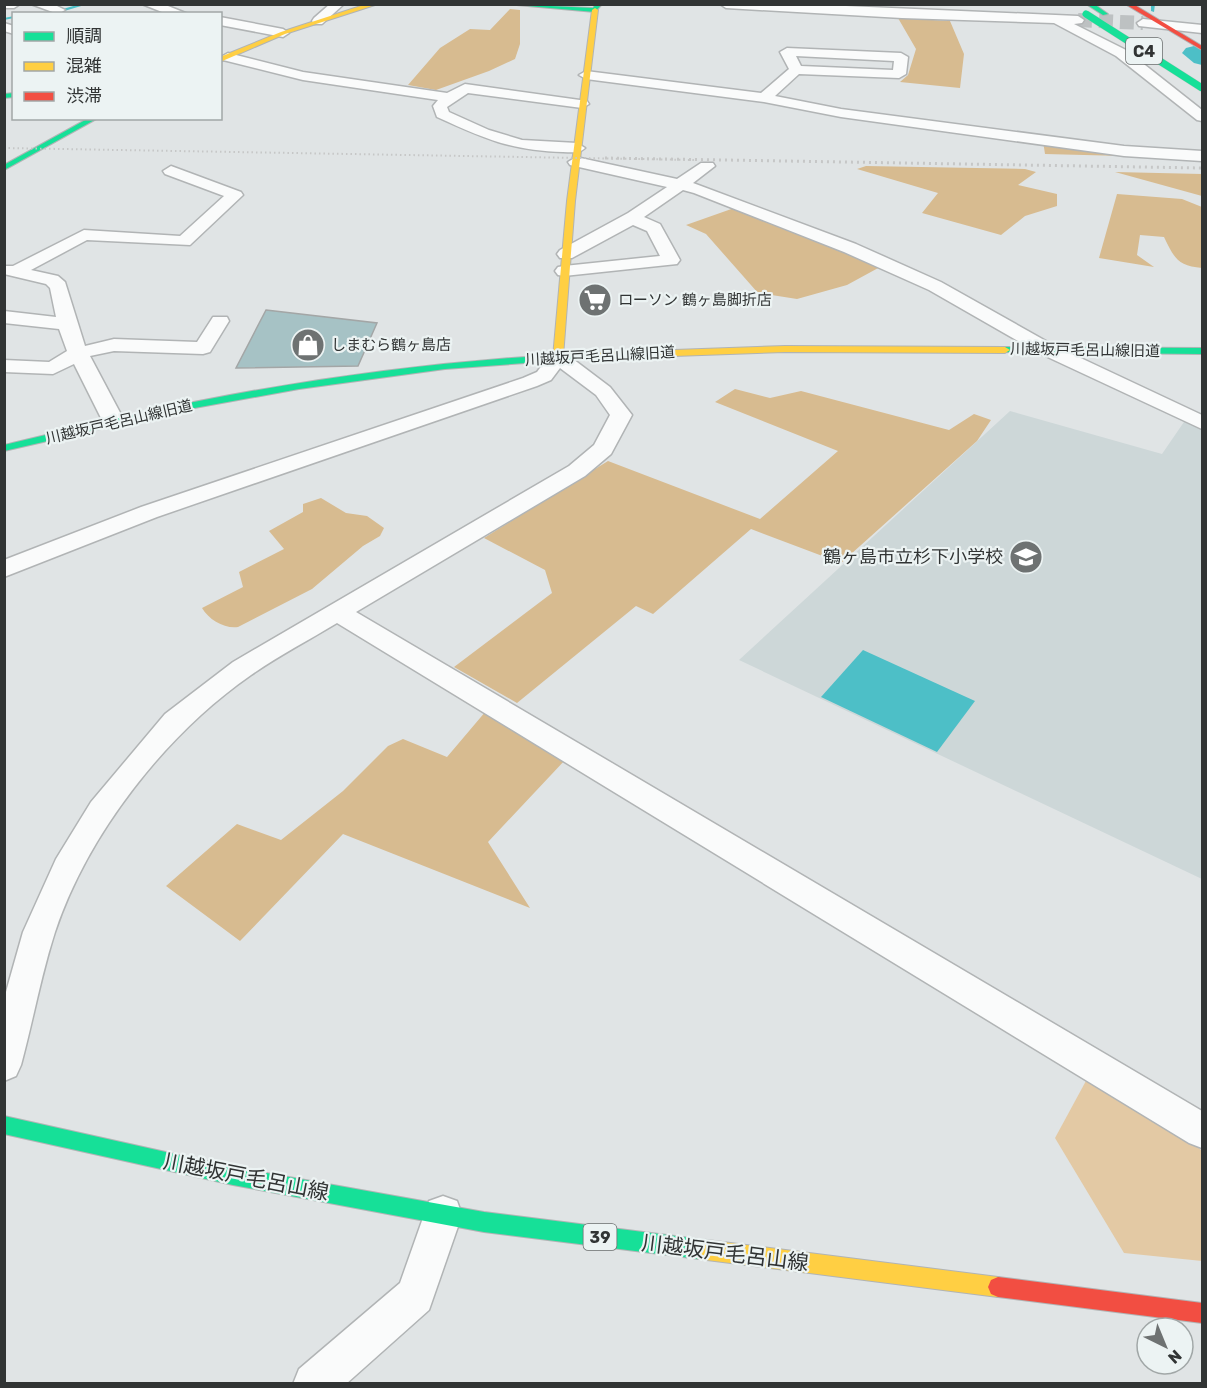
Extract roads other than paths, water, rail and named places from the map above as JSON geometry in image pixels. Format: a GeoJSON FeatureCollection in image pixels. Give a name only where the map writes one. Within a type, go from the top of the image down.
{"type":"FeatureCollection","features":[{"type":"Feature","properties":{"kind":"main road"},"geometry":{"type":"LineString","coordinates":[[227,55],[283,33],[375,4]]}},
{"type":"Feature","properties":{"kind":"main road"},"geometry":{"type":"LineString","coordinates":[[509,4],[597,7],[582,104],[565,262],[558,357]]}},
{"type":"Feature","properties":{"kind":"main road","name":"C4"},"geometry":{"type":"LineString","coordinates":[[1071,4],[1203,88]]}},
{"type":"Feature","properties":{"kind":"main road"},"geometry":{"type":"LineString","coordinates":[[1128,4],[1203,48]]}},
{"type":"Feature","properties":{"kind":"main road","name":"C4"},"geometry":{"type":"LineString","coordinates":[[1084,13],[1105,14],[1203,75]]}},
{"type":"Feature","properties":{"kind":"main road"},"geometry":{"type":"LineString","coordinates":[[4,168],[91,120]]}},
{"type":"Feature","properties":{"kind":"main road","name":"川越坂戸毛呂山線旧道"},"geometry":{"type":"LineString","coordinates":[[4,448],[114,422],[303,385],[395,372],[558,357],[785,349],[1203,351]]}},
{"type":"Feature","properties":{"kind":"main road","name":"川越坂戸毛呂山線"},"geometry":{"type":"LineString","coordinates":[[4,1125],[232,1176],[495,1224],[1203,1313]]}},
{"type":"Feature","properties":{"kind":"street"},"geometry":{"type":"LineString","coordinates":[[5,4],[14,4]]}},
{"type":"Feature","properties":{"kind":"street"},"geometry":{"type":"LineString","coordinates":[[37,4],[59,10]]}},
{"type":"Feature","properties":{"kind":"street"},"geometry":{"type":"LineString","coordinates":[[148,4],[175,12]]}},
{"type":"Feature","properties":{"kind":"street"},"geometry":{"type":"LineString","coordinates":[[318,21],[338,4]]}},
{"type":"Feature","properties":{"kind":"street"},"geometry":{"type":"LineString","coordinates":[[726,4],[902,14],[1055,18],[1084,13]]}},
{"type":"Feature","properties":{"kind":"street"},"geometry":{"type":"LineString","coordinates":[[1033,4],[1121,54],[1203,117]]}},
{"type":"Feature","properties":{"kind":"street"},"geometry":{"type":"LineString","coordinates":[[222,21],[283,33]]}},
{"type":"Feature","properties":{"kind":"street"},"geometry":{"type":"LineString","coordinates":[[1143,23],[1203,29]]}},
{"type":"Feature","properties":{"kind":"street"},"geometry":{"type":"LineString","coordinates":[[764,98],[796,70],[898,74],[901,57],[787,52],[796,70]]}},
{"type":"Feature","properties":{"kind":"street"},"geometry":{"type":"LineString","coordinates":[[227,55],[303,76],[450,98]]}},
{"type":"Feature","properties":{"kind":"street"},"geometry":{"type":"LineString","coordinates":[[586,75],[764,98],[841,113],[1146,154],[1203,156]]}},
{"type":"Feature","properties":{"kind":"street"},"geometry":{"type":"LineString","coordinates":[[582,104],[465,88],[440,106],[442,114],[484,133],[531,147],[577,155],[699,189],[850,248],[935,286],[1046,349],[1203,423]]}},
{"type":"Feature","properties":{"kind":"street"},"geometry":{"type":"LineString","coordinates":[[565,262],[707,166]]}},
{"type":"Feature","properties":{"kind":"street"},"geometry":{"type":"LineString","coordinates":[[9,271],[84,235],[184,241],[235,195],[171,171]]}},
{"type":"Feature","properties":{"kind":"street"},"geometry":{"type":"LineString","coordinates":[[565,262],[671,260],[654,228],[632,218]]}},
{"type":"Feature","properties":{"kind":"street"},"geometry":{"type":"LineString","coordinates":[[9,271],[52,280],[60,286],[67,324],[78,353],[114,422]]}},
{"type":"Feature","properties":{"kind":"street"},"geometry":{"type":"LineString","coordinates":[[4,317],[67,324]]}},
{"type":"Feature","properties":{"kind":"street"},"geometry":{"type":"LineString","coordinates":[[4,366],[53,368],[78,353],[114,345],[203,348],[220,321]]}},
{"type":"Feature","properties":{"kind":"street"},"geometry":{"type":"LineString","coordinates":[[4,569],[149,512],[530,382],[544,376],[558,357],[603,391],[621,415],[603,449],[577,471],[242,668],[175,721],[101,810],[67,868],[39,932],[4,1065]]}},
{"type":"Feature","properties":{"kind":"street"},"geometry":{"type":"LineString","coordinates":[[336,611],[1203,1131]]}},
{"type":"Feature","properties":{"kind":"street"},"geometry":{"type":"LineString","coordinates":[[314,1383],[415,1296],[443,1215]]}},
{"type":"Feature","properties":{"kind":"water"},"geometry":{"type":"Polygon","coordinates":[[[863,650],[975,701],[937,752],[821,697],[863,650]]]}},
{"type":"Feature","properties":{"kind":"waterway"},"geometry":{"type":"LineString","coordinates":[[56,12],[86,4]]}},
{"type":"Feature","properties":{"kind":"waterway"},"geometry":{"type":"LineString","coordinates":[[1153,4],[1153,11]]}},
{"type":"Feature","properties":{"kind":"waterway"},"geometry":{"type":"LineString","coordinates":[[4,19],[12,17]]}},
{"type":"Feature","properties":{"kind":"waterway"},"geometry":{"type":"LineString","coordinates":[[1194,53],[1202,58]]}},
{"type":"Feature","properties":{"kind":"tunnel"},"geometry":{"type":"LineString","coordinates":[[1078,20],[1143,23]]}},
{"type":"Feature","properties":{"kind":"railway"},"geometry":{"type":"LineString","coordinates":[[4,148],[695,160]]}},
{"type":"Feature","properties":{"kind":"railway"},"geometry":{"type":"LineString","coordinates":[[605,158],[1202,168]]}},
{"type":"Feature","properties":{"kind":"place","name":"ローソン 鶴ヶ島脚折店"},"geometry":{"type":"Point","coordinates":[595,300]}},
{"type":"Feature","properties":{"kind":"place","name":"しまむら鶴ヶ島店"},"geometry":{"type":"Point","coordinates":[308,345]}},
{"type":"Feature","properties":{"kind":"place","name":"鶴ヶ島市立杉下小学校"},"geometry":{"type":"Point","coordinates":[1026,557]}}]}
